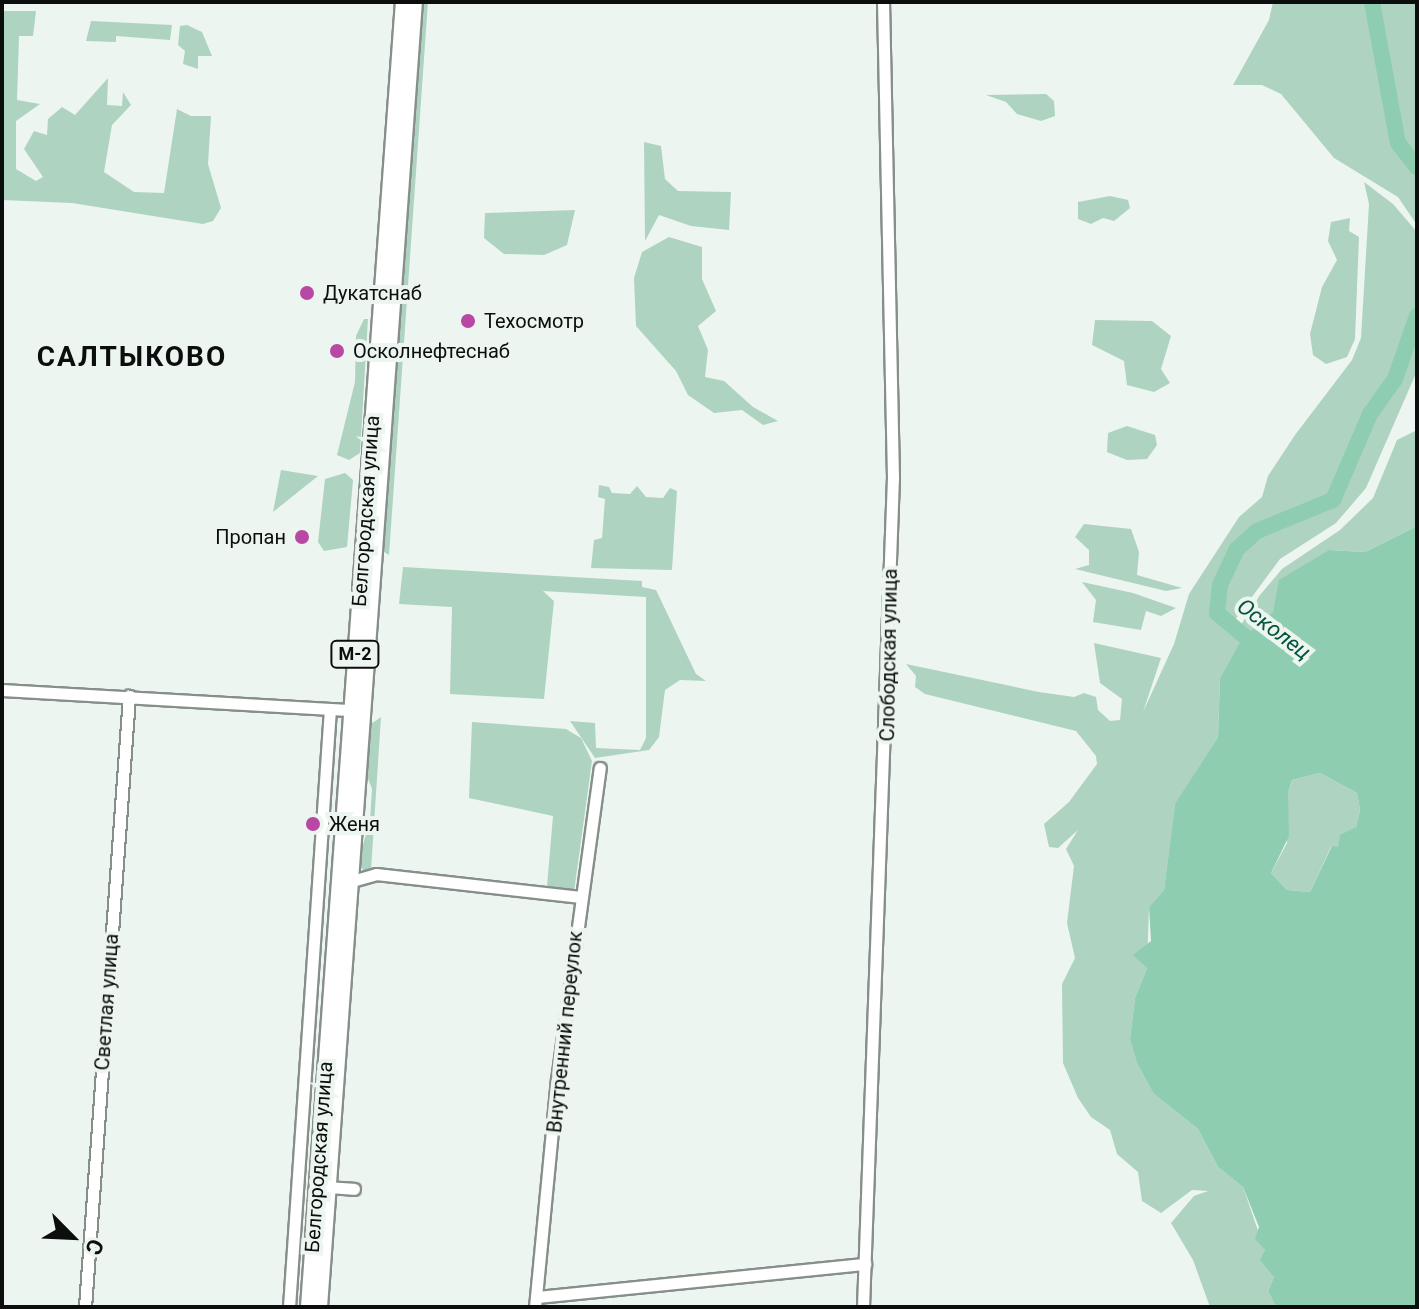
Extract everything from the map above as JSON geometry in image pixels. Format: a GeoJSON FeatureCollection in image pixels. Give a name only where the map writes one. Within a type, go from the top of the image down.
{"type":"FeatureCollection","features":[{"type":"Feature","properties":{"kind":"main road","name":"Белгородская улица"},"geometry":{"type":"LineString","coordinates":[[320,1307],[323,1188],[351,710],[403,2]]}},
{"type":"Feature","properties":{"kind":"main road","name":"Белгородская улица"},"geometry":{"type":"LineString","coordinates":[[308,1307],[323,1188],[352,881],[415,2]]}},
{"type":"Feature","properties":{"kind":"street","name":"Слободская улица"},"geometry":{"type":"LineString","coordinates":[[863,1307],[893,478],[883,2]]}},
{"type":"Feature","properties":{"kind":"street"},"geometry":{"type":"LineString","coordinates":[[2,690],[351,710]]}},
{"type":"Feature","properties":{"kind":"street","name":"Светлая улица"},"geometry":{"type":"LineString","coordinates":[[85,1307],[129,696]]}},
{"type":"Feature","properties":{"kind":"street"},"geometry":{"type":"LineString","coordinates":[[289,1307],[330,709]]}},
{"type":"Feature","properties":{"kind":"street","name":"Внутренний переулок"},"geometry":{"type":"LineString","coordinates":[[600,768],[557,1080],[537,1302],[740,1276],[865,1264]]}},
{"type":"Feature","properties":{"kind":"street"},"geometry":{"type":"LineString","coordinates":[[352,881],[392,875],[581,897]]}},
{"type":"Feature","properties":{"kind":"street"},"geometry":{"type":"LineString","coordinates":[[297,1186],[354,1189]]}},
{"type":"Feature","properties":{"kind":"shaded area"},"geometry":{"type":"Polygon","coordinates":[[[417,2],[428,2],[389,555],[381,550],[417,2]]]}},
{"type":"Feature","properties":{"kind":"shaded area"},"geometry":{"type":"Polygon","coordinates":[[[1273,2],[1369,2],[1394,144],[1417,174],[1417,225],[1398,197],[1334,158],[1281,94],[1262,85],[1233,85],[1269,20],[1273,2]]]}},
{"type":"Feature","properties":{"kind":"shaded area"},"geometry":{"type":"Polygon","coordinates":[[[1376,2],[1417,2],[1417,160],[1401,140],[1376,2]]]}},
{"type":"Feature","properties":{"kind":"shaded area"},"geometry":{"type":"Polygon","coordinates":[[[2,11],[36,11],[33,36],[19,36],[17,100],[40,104],[16,121],[16,169],[36,181],[43,177],[24,149],[34,131],[47,135],[48,119],[62,107],[75,115],[108,78],[107,105],[122,106],[123,92],[131,105],[112,125],[104,172],[134,192],[164,193],[177,109],[191,116],[211,116],[208,164],[221,208],[213,221],[203,224],[72,203],[2,200],[2,11]]]}},
{"type":"Feature","properties":{"kind":"shaded area"},"geometry":{"type":"Polygon","coordinates":[[[91,21],[172,25],[170,40],[116,36],[116,42],[86,41],[91,21]]]}},
{"type":"Feature","properties":{"kind":"shaded area"},"geometry":{"type":"Polygon","coordinates":[[[187,25],[202,32],[212,56],[198,56],[198,69],[183,64],[185,51],[178,45],[180,26],[187,25]]]}},
{"type":"Feature","properties":{"kind":"shaded area"},"geometry":{"type":"Polygon","coordinates":[[[1046,94],[1054,101],[1055,116],[1041,121],[1017,114],[1006,102],[986,95],[1046,94]]]}},
{"type":"Feature","properties":{"kind":"shaded area"},"geometry":{"type":"Polygon","coordinates":[[[644,142],[661,146],[665,179],[678,191],[731,192],[729,230],[691,226],[659,215],[645,241],[644,142]]]}},
{"type":"Feature","properties":{"kind":"shaded area"},"geometry":{"type":"Polygon","coordinates":[[[1364,182],[1393,204],[1417,232],[1417,310],[1393,378],[1368,413],[1333,500],[1256,530],[1237,548],[1219,584],[1216,614],[1243,638],[1220,678],[1218,737],[1175,805],[1164,890],[1149,907],[1147,968],[1135,998],[1130,1038],[1154,1094],[1198,1129],[1218,1167],[1243,1187],[1274,1277],[1268,1291],[1276,1307],[1210,1307],[1193,1260],[1171,1223],[1194,1196],[1208,1191],[1192,1190],[1161,1213],[1142,1201],[1138,1172],[1117,1154],[1110,1130],[1091,1117],[1078,1098],[1063,1063],[1062,984],[1075,958],[1067,923],[1074,866],[1066,849],[1078,830],[1058,848],[1049,847],[1044,824],[1069,802],[1097,764],[1096,756],[1076,731],[925,694],[915,687],[916,676],[906,664],[1039,692],[1074,697],[1084,693],[1096,697],[1098,710],[1110,721],[1120,720],[1122,699],[1100,683],[1094,643],[1161,658],[1143,712],[1174,644],[1189,594],[1239,517],[1262,497],[1268,476],[1352,360],[1361,338],[1369,204],[1364,182]]]}},
{"type":"Feature","properties":{"kind":"shaded area"},"geometry":{"type":"Polygon","coordinates":[[[1110,196],[1128,200],[1130,208],[1114,221],[1103,218],[1091,224],[1078,219],[1078,202],[1110,196]]]}},
{"type":"Feature","properties":{"kind":"shaded area"},"geometry":{"type":"Polygon","coordinates":[[[575,210],[567,245],[544,255],[504,254],[484,238],[485,213],[575,210]]]}},
{"type":"Feature","properties":{"kind":"shaded area"},"geometry":{"type":"Polygon","coordinates":[[[1350,218],[1349,231],[1359,237],[1355,339],[1347,357],[1326,364],[1313,355],[1310,334],[1322,287],[1337,260],[1328,241],[1331,222],[1350,218]]]}},
{"type":"Feature","properties":{"kind":"shaded area"},"geometry":{"type":"Polygon","coordinates":[[[669,237],[702,247],[702,279],[716,311],[698,326],[708,350],[705,377],[724,381],[753,407],[778,421],[763,425],[742,410],[714,413],[688,395],[676,371],[636,326],[634,278],[642,252],[669,237]]]}},
{"type":"Feature","properties":{"kind":"shaded area"},"geometry":{"type":"Polygon","coordinates":[[[364,319],[368,319],[360,453],[349,460],[337,455],[355,382],[356,336],[364,319]]]}},
{"type":"Feature","properties":{"kind":"shaded area"},"geometry":{"type":"Polygon","coordinates":[[[1095,320],[1152,321],[1171,336],[1161,369],[1170,383],[1154,392],[1127,385],[1124,361],[1092,345],[1095,320]]]}},
{"type":"Feature","properties":{"kind":"shaded area"},"geometry":{"type":"Polygon","coordinates":[[[1417,323],[1417,371],[1366,488],[1336,523],[1280,559],[1232,624],[1218,613],[1222,585],[1240,550],[1288,519],[1336,503],[1373,416],[1399,380],[1417,323]]]}},
{"type":"Feature","properties":{"kind":"shaded area"},"geometry":{"type":"Polygon","coordinates":[[[1127,426],[1155,435],[1157,445],[1147,459],[1127,460],[1107,452],[1108,433],[1127,426]]]}},
{"type":"Feature","properties":{"kind":"shaded area"},"geometry":{"type":"Polygon","coordinates":[[[1417,430],[1417,526],[1365,552],[1329,550],[1280,588],[1273,612],[1244,636],[1237,631],[1260,595],[1282,569],[1340,530],[1373,498],[1397,440],[1417,430]]]}},
{"type":"Feature","properties":{"kind":"shaded area"},"geometry":{"type":"Polygon","coordinates":[[[281,470],[318,476],[273,512],[281,470]]]}},
{"type":"Feature","properties":{"kind":"shaded area"},"geometry":{"type":"Polygon","coordinates":[[[345,473],[353,480],[347,547],[324,551],[318,542],[325,479],[345,473]]]}},
{"type":"Feature","properties":{"kind":"shaded area"},"geometry":{"type":"Polygon","coordinates":[[[599,485],[609,487],[612,493],[630,494],[637,486],[646,497],[663,498],[670,488],[677,491],[672,570],[591,568],[594,540],[602,538],[605,499],[598,497],[599,485]]]}},
{"type":"Feature","properties":{"kind":"shaded area"},"geometry":{"type":"Polygon","coordinates":[[[1084,524],[1131,529],[1139,552],[1137,575],[1182,588],[1166,591],[1075,569],[1089,565],[1089,550],[1075,537],[1084,524]]]}},
{"type":"Feature","properties":{"kind":"shaded area"},"geometry":{"type":"Polygon","coordinates":[[[403,567],[642,581],[642,587],[656,590],[696,674],[706,681],[680,680],[665,690],[659,737],[649,750],[595,758],[570,721],[595,723],[596,748],[640,750],[646,738],[646,597],[543,591],[554,601],[544,699],[450,694],[452,607],[399,604],[403,567]]]}},
{"type":"Feature","properties":{"kind":"shaded area"},"geometry":{"type":"Polygon","coordinates":[[[1082,582],[1133,593],[1176,608],[1161,616],[1146,611],[1141,630],[1093,622],[1096,600],[1082,582]]]}},
{"type":"Feature","properties":{"kind":"shaded area"},"geometry":{"type":"Polygon","coordinates":[[[381,717],[371,870],[365,871],[357,865],[370,821],[372,789],[364,768],[368,726],[381,717]]]}},
{"type":"Feature","properties":{"kind":"shaded area"},"geometry":{"type":"Polygon","coordinates":[[[472,722],[566,729],[581,738],[592,761],[574,892],[547,886],[553,816],[469,798],[472,722]]]}},
{"type":"Feature","properties":{"kind":"shaded area"},"geometry":{"type":"Polygon","coordinates":[[[1320,773],[1357,793],[1360,810],[1356,827],[1338,847],[1331,847],[1310,892],[1287,890],[1271,873],[1287,843],[1288,793],[1292,780],[1320,773]]]}},
{"type":"Feature","properties":{"kind":"water"},"geometry":{"type":"Polygon","coordinates":[[[1417,526],[1417,1307],[1276,1307],[1268,1291],[1274,1277],[1260,1260],[1265,1250],[1255,1239],[1259,1227],[1243,1187],[1218,1167],[1198,1129],[1154,1094],[1137,1062],[1130,1038],[1135,998],[1147,968],[1133,955],[1151,941],[1149,907],[1164,890],[1175,804],[1218,737],[1220,678],[1243,637],[1273,612],[1279,580],[1329,550],[1365,552],[1417,526]],[[1320,773],[1292,780],[1288,793],[1289,836],[1271,873],[1287,890],[1310,892],[1332,846],[1338,847],[1340,835],[1356,827],[1360,810],[1357,793],[1320,773]]]}},
{"type":"Feature","properties":{"kind":"waterway","name":"Осколец"},"geometry":{"type":"LineString","coordinates":[[1372,2],[1398,143],[1417,167]]}},
{"type":"Feature","properties":{"kind":"waterway","name":"Осколец"},"geometry":{"type":"LineString","coordinates":[[1261,650],[1217,613],[1220,585],[1237,549],[1257,531],[1333,500],[1370,414],[1395,379],[1417,316]]}},
{"type":"Feature","properties":{"kind":"place","name":"Дукатснаб"},"geometry":{"type":"Point","coordinates":[307,293]}},
{"type":"Feature","properties":{"kind":"place","name":"Техосмотр"},"geometry":{"type":"Point","coordinates":[468,321]}},
{"type":"Feature","properties":{"kind":"place","name":"Осколнефтеснаб"},"geometry":{"type":"Point","coordinates":[337,351]}},
{"type":"Feature","properties":{"kind":"place","name":"Пропан"},"geometry":{"type":"Point","coordinates":[302,537]}},
{"type":"Feature","properties":{"kind":"place","name":"Женя"},"geometry":{"type":"Point","coordinates":[313,824]}},
{"type":"Feature","properties":{"kind":"district","name":"САЛТЫКОВО"},"geometry":{"type":"Point","coordinates":[132,357]}}]}
